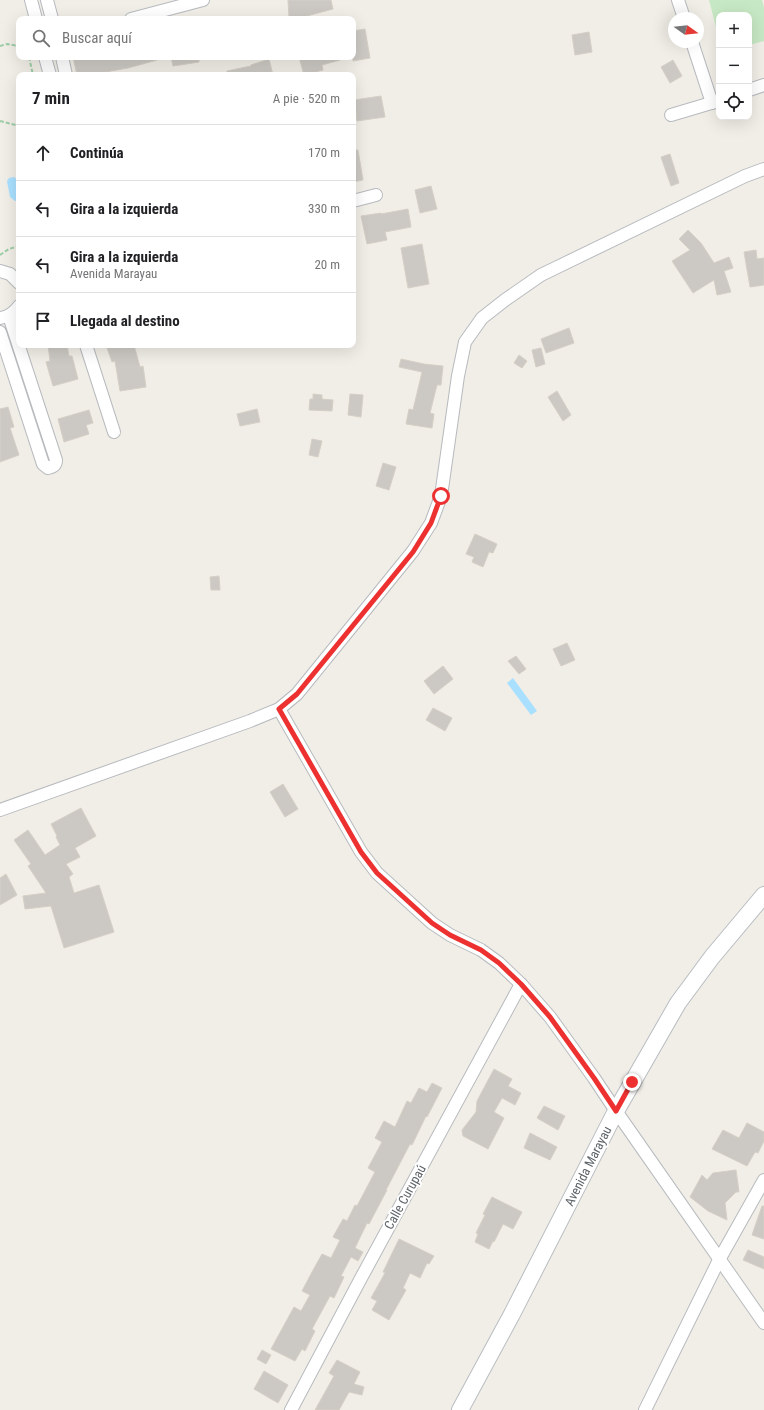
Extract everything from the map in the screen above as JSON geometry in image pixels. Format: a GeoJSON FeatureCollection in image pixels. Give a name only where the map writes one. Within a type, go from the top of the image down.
{"type":"FeatureCollection","features":[{"type":"Feature","properties":{"kind":"street"},"geometry":{"type":"LineString","coordinates":[[31,0],[35,16]]}},
{"type":"Feature","properties":{"kind":"street"},"geometry":{"type":"LineString","coordinates":[[47,0],[51,16]]}},
{"type":"Feature","properties":{"kind":"street"},"geometry":{"type":"LineString","coordinates":[[142,16],[203,0]]}},
{"type":"Feature","properties":{"kind":"street"},"geometry":{"type":"LineString","coordinates":[[678,0],[682,12]]}},
{"type":"Feature","properties":{"kind":"street"},"geometry":{"type":"LineString","coordinates":[[671,115],[715,102],[694,48]]}},
{"type":"Feature","properties":{"kind":"street"},"geometry":{"type":"LineString","coordinates":[[47,60],[49,72]]}},
{"type":"Feature","properties":{"kind":"street"},"geometry":{"type":"LineString","coordinates":[[63,60],[65,72]]}},
{"type":"Feature","properties":{"kind":"street"},"geometry":{"type":"LineString","coordinates":[[752,89],[764,85]]}},
{"type":"Feature","properties":{"kind":"street"},"geometry":{"type":"LineString","coordinates":[[0,810],[250,721],[279,709],[297,694],[413,552],[431,523],[441,496],[458,376],[465,342],[482,318],[541,275],[738,180],[764,169]]}},
{"type":"Feature","properties":{"kind":"street"},"geometry":{"type":"LineString","coordinates":[[356,200],[376,195]]}},
{"type":"Feature","properties":{"kind":"street"},"geometry":{"type":"LineString","coordinates":[[0,271],[10,274],[16,279]]}},
{"type":"Feature","properties":{"kind":"street"},"geometry":{"type":"LineString","coordinates":[[0,332],[43,464],[48,468],[52,467],[56,460],[4,317],[16,310]]}},
{"type":"Feature","properties":{"kind":"street"},"geometry":{"type":"LineString","coordinates":[[87,348],[114,432]]}},
{"type":"Feature","properties":{"kind":"street"},"geometry":{"type":"LineString","coordinates":[[279,709],[361,852],[377,873],[432,923],[450,935],[481,950],[499,963],[521,984],[550,1017],[764,1323]]}},
{"type":"Feature","properties":{"kind":"street","name":"Avenida Marayau"},"geometry":{"type":"LineString","coordinates":[[460,1410],[512,1314],[616,1111],[678,1003],[712,957],[764,895]]}},
{"type":"Feature","properties":{"kind":"street","name":"Calle Curupaú"},"geometry":{"type":"LineString","coordinates":[[291,1410],[521,984]]}},
{"type":"Feature","properties":{"kind":"street"},"geometry":{"type":"LineString","coordinates":[[645,1410],[719,1260],[764,1180]]}},
{"type":"Feature","properties":{"kind":"path"},"geometry":{"type":"LineString","coordinates":[[0,46],[7,44],[16,46]]}},
{"type":"Feature","properties":{"kind":"path"},"geometry":{"type":"LineString","coordinates":[[30,60],[32,72]]}},
{"type":"Feature","properties":{"kind":"path"},"geometry":{"type":"LineString","coordinates":[[0,122],[16,125]]}},
{"type":"Feature","properties":{"kind":"path"},"geometry":{"type":"LineString","coordinates":[[0,255],[9,249],[16,247]]}},
{"type":"Feature","properties":{"kind":"green space"},"geometry":{"type":"Polygon","coordinates":[[[709,0],[762,0],[764,7],[764,41],[752,44],[752,12],[716,12],[716,27],[709,0]]]}},
{"type":"Feature","properties":{"kind":"water"},"geometry":{"type":"Polygon","coordinates":[[[14,177],[16,178],[16,201],[10,197],[7,181],[9,178],[14,177]]]}},
{"type":"Feature","properties":{"kind":"water"},"geometry":{"type":"Polygon","coordinates":[[[513,678],[537,711],[531,715],[507,683],[513,678]]]}},
{"type":"Feature","properties":{"kind":"building"},"geometry":{"type":"Polygon","coordinates":[[[288,0],[331,0],[333,9],[307,16],[289,16],[288,0]]]}},
{"type":"Feature","properties":{"kind":"building"},"geometry":{"type":"Polygon","coordinates":[[[365,29],[370,58],[353,61],[356,60],[356,30],[365,29]]]}},
{"type":"Feature","properties":{"kind":"building"},"geometry":{"type":"Polygon","coordinates":[[[589,32],[592,52],[575,55],[572,35],[589,32]]]}},
{"type":"Feature","properties":{"kind":"building"},"geometry":{"type":"Polygon","coordinates":[[[74,60],[157,60],[128,68],[105,72],[76,72],[74,60]]]}},
{"type":"Feature","properties":{"kind":"building"},"geometry":{"type":"Polygon","coordinates":[[[172,60],[199,60],[199,62],[173,66],[172,60]]]}},
{"type":"Feature","properties":{"kind":"building"},"geometry":{"type":"Polygon","coordinates":[[[269,60],[272,72],[227,72],[251,66],[269,60]]]}},
{"type":"Feature","properties":{"kind":"building"},"geometry":{"type":"Polygon","coordinates":[[[300,60],[340,60],[322,65],[323,70],[315,72],[303,72],[300,60]]]}},
{"type":"Feature","properties":{"kind":"building"},"geometry":{"type":"Polygon","coordinates":[[[673,60],[682,76],[670,83],[661,67],[673,60]]]}},
{"type":"Feature","properties":{"kind":"building"},"geometry":{"type":"Polygon","coordinates":[[[381,96],[385,117],[357,121],[356,100],[381,96]]]}},
{"type":"Feature","properties":{"kind":"building"},"geometry":{"type":"Polygon","coordinates":[[[356,150],[358,150],[363,180],[356,181],[356,150]]]}},
{"type":"Feature","properties":{"kind":"building"},"geometry":{"type":"Polygon","coordinates":[[[670,154],[679,183],[671,186],[661,157],[670,154]]]}},
{"type":"Feature","properties":{"kind":"building"},"geometry":{"type":"Polygon","coordinates":[[[431,186],[437,209],[420,213],[415,190],[431,186]]]}},
{"type":"Feature","properties":{"kind":"building"},"geometry":{"type":"Polygon","coordinates":[[[408,209],[411,227],[385,232],[387,240],[367,244],[361,216],[408,209]]]}},
{"type":"Feature","properties":{"kind":"building"},"geometry":{"type":"Polygon","coordinates":[[[688,230],[701,243],[714,263],[729,257],[733,268],[724,271],[731,292],[717,295],[714,280],[693,293],[672,261],[690,250],[679,239],[688,230]]]}},
{"type":"Feature","properties":{"kind":"building"},"geometry":{"type":"Polygon","coordinates":[[[422,244],[429,284],[408,288],[401,248],[422,244]]]}},
{"type":"Feature","properties":{"kind":"building"},"geometry":{"type":"Polygon","coordinates":[[[756,250],[757,259],[764,258],[764,285],[750,287],[744,252],[756,250]]]}},
{"type":"Feature","properties":{"kind":"building"},"geometry":{"type":"Polygon","coordinates":[[[569,328],[574,343],[546,353],[541,339],[569,328]]]}},
{"type":"Feature","properties":{"kind":"building"},"geometry":{"type":"Polygon","coordinates":[[[48,348],[68,348],[69,356],[72,356],[78,379],[53,386],[46,362],[50,361],[48,348]]]}},
{"type":"Feature","properties":{"kind":"building"},"geometry":{"type":"Polygon","coordinates":[[[107,348],[135,348],[140,367],[143,366],[146,387],[120,391],[115,361],[112,362],[107,348]]]}},
{"type":"Feature","properties":{"kind":"building"},"geometry":{"type":"Polygon","coordinates":[[[541,348],[545,364],[536,367],[532,350],[541,348]]]}},
{"type":"Feature","properties":{"kind":"building"},"geometry":{"type":"Polygon","coordinates":[[[519,355],[527,361],[522,368],[514,363],[519,355]]]}},
{"type":"Feature","properties":{"kind":"building"},"geometry":{"type":"Polygon","coordinates":[[[401,359],[443,366],[441,385],[437,385],[430,413],[434,414],[432,428],[406,424],[409,409],[413,410],[422,372],[399,367],[401,359]]]}},
{"type":"Feature","properties":{"kind":"building"},"geometry":{"type":"Polygon","coordinates":[[[557,391],[571,415],[563,421],[548,397],[557,391]]]}},
{"type":"Feature","properties":{"kind":"building"},"geometry":{"type":"Polygon","coordinates":[[[313,394],[322,395],[322,399],[333,400],[332,411],[309,410],[310,399],[313,399],[313,394]]]}},
{"type":"Feature","properties":{"kind":"building"},"geometry":{"type":"Polygon","coordinates":[[[350,394],[363,395],[361,417],[348,415],[350,394]]]}},
{"type":"Feature","properties":{"kind":"building"},"geometry":{"type":"Polygon","coordinates":[[[8,407],[14,427],[10,428],[19,455],[0,462],[0,409],[8,407]]]}},
{"type":"Feature","properties":{"kind":"building"},"geometry":{"type":"Polygon","coordinates":[[[257,409],[260,422],[240,426],[237,414],[257,409]]]}},
{"type":"Feature","properties":{"kind":"building"},"geometry":{"type":"Polygon","coordinates":[[[89,410],[93,423],[86,425],[89,434],[64,442],[58,419],[89,410]]]}},
{"type":"Feature","properties":{"kind":"building"},"geometry":{"type":"Polygon","coordinates":[[[312,439],[322,441],[318,457],[309,455],[312,439]]]}},
{"type":"Feature","properties":{"kind":"building"},"geometry":{"type":"Polygon","coordinates":[[[383,463],[396,467],[389,490],[376,486],[383,463]]]}},
{"type":"Feature","properties":{"kind":"building"},"geometry":{"type":"Polygon","coordinates":[[[475,534],[497,544],[493,553],[489,552],[483,567],[472,562],[474,557],[466,554],[475,534]]]}},
{"type":"Feature","properties":{"kind":"building"},"geometry":{"type":"Polygon","coordinates":[[[219,576],[220,590],[211,590],[210,577],[219,576]]]}},
{"type":"Feature","properties":{"kind":"building"},"geometry":{"type":"Polygon","coordinates":[[[567,643],[575,660],[561,666],[553,649],[567,643]]]}},
{"type":"Feature","properties":{"kind":"building"},"geometry":{"type":"Polygon","coordinates":[[[516,656],[526,669],[519,674],[508,661],[516,656]]]}},
{"type":"Feature","properties":{"kind":"building"},"geometry":{"type":"Polygon","coordinates":[[[443,666],[453,679],[434,694],[424,681],[443,666]]]}},
{"type":"Feature","properties":{"kind":"building"},"geometry":{"type":"Polygon","coordinates":[[[433,708],[452,718],[445,731],[426,720],[433,708]]]}},
{"type":"Feature","properties":{"kind":"building"},"geometry":{"type":"Polygon","coordinates":[[[283,784],[298,809],[285,817],[270,792],[283,784]]]}},
{"type":"Feature","properties":{"kind":"building"},"geometry":{"type":"Polygon","coordinates":[[[81,808],[96,836],[75,848],[80,857],[66,864],[73,874],[69,877],[74,893],[99,885],[114,932],[64,948],[51,906],[25,909],[23,896],[46,893],[28,866],[31,864],[14,840],[28,830],[45,855],[60,845],[51,824],[81,808]]]}},
{"type":"Feature","properties":{"kind":"building"},"geometry":{"type":"Polygon","coordinates":[[[6,874],[17,895],[0,905],[0,878],[6,874]]]}},
{"type":"Feature","properties":{"kind":"building"},"geometry":{"type":"Polygon","coordinates":[[[494,1069],[512,1079],[508,1086],[521,1093],[515,1105],[502,1098],[494,1112],[504,1118],[488,1149],[463,1136],[462,1130],[476,1112],[477,1101],[494,1069]]]}},
{"type":"Feature","properties":{"kind":"building"},"geometry":{"type":"Polygon","coordinates":[[[432,1083],[442,1088],[412,1145],[410,1144],[369,1224],[367,1223],[355,1248],[363,1252],[358,1261],[351,1257],[341,1276],[344,1277],[334,1298],[330,1296],[312,1329],[315,1331],[305,1351],[302,1349],[295,1361],[271,1349],[294,1307],[301,1311],[310,1295],[302,1291],[312,1272],[322,1254],[331,1258],[340,1240],[333,1237],[343,1219],[347,1221],[355,1205],[357,1206],[375,1172],[368,1168],[382,1142],[375,1138],[384,1121],[395,1127],[407,1101],[411,1103],[419,1088],[427,1092],[432,1083]]]}},
{"type":"Feature","properties":{"kind":"building"},"geometry":{"type":"Polygon","coordinates":[[[544,1106],[565,1116],[558,1130],[537,1118],[544,1106]]]}},
{"type":"Feature","properties":{"kind":"building"},"geometry":{"type":"Polygon","coordinates":[[[747,1123],[764,1132],[764,1141],[758,1153],[755,1152],[747,1166],[712,1149],[723,1130],[739,1138],[747,1123]]]}},
{"type":"Feature","properties":{"kind":"building"},"geometry":{"type":"Polygon","coordinates":[[[530,1133],[557,1147],[550,1160],[524,1148],[530,1133]]]}},
{"type":"Feature","properties":{"kind":"building"},"geometry":{"type":"Polygon","coordinates":[[[736,1170],[739,1192],[736,1192],[725,1203],[727,1220],[708,1211],[690,1197],[702,1175],[707,1180],[713,1173],[736,1170]]]}},
{"type":"Feature","properties":{"kind":"building"},"geometry":{"type":"Polygon","coordinates":[[[492,1197],[522,1212],[513,1229],[503,1224],[489,1249],[475,1242],[478,1234],[476,1233],[485,1215],[483,1214],[492,1197]]]}},
{"type":"Feature","properties":{"kind":"building"},"geometry":{"type":"Polygon","coordinates":[[[762,1206],[764,1206],[764,1239],[752,1235],[762,1206]]]}},
{"type":"Feature","properties":{"kind":"building"},"geometry":{"type":"Polygon","coordinates":[[[399,1239],[434,1256],[429,1264],[427,1263],[420,1278],[410,1273],[403,1288],[406,1290],[389,1320],[372,1310],[377,1301],[371,1298],[385,1273],[383,1272],[399,1239]]]}},
{"type":"Feature","properties":{"kind":"building"},"geometry":{"type":"Polygon","coordinates":[[[748,1250],[764,1257],[764,1269],[743,1260],[748,1250]]]}},
{"type":"Feature","properties":{"kind":"building"},"geometry":{"type":"Polygon","coordinates":[[[262,1350],[271,1355],[266,1364],[257,1359],[262,1350]]]}},
{"type":"Feature","properties":{"kind":"building"},"geometry":{"type":"Polygon","coordinates":[[[337,1360],[360,1372],[354,1384],[364,1387],[362,1395],[349,1392],[339,1410],[315,1410],[334,1376],[329,1373],[337,1360]]]}},
{"type":"Feature","properties":{"kind":"building"},"geometry":{"type":"Polygon","coordinates":[[[264,1371],[288,1385],[278,1403],[254,1389],[264,1371]]]}},
{"type":"Feature","properties":{"kind":"route"},"geometry":{"type":"LineString","coordinates":[[441,496],[431,523],[413,552],[297,694],[279,709],[361,852],[377,873],[432,923],[450,935],[481,950],[499,963],[521,984],[550,1017],[616,1111],[632,1082]]}}]}
